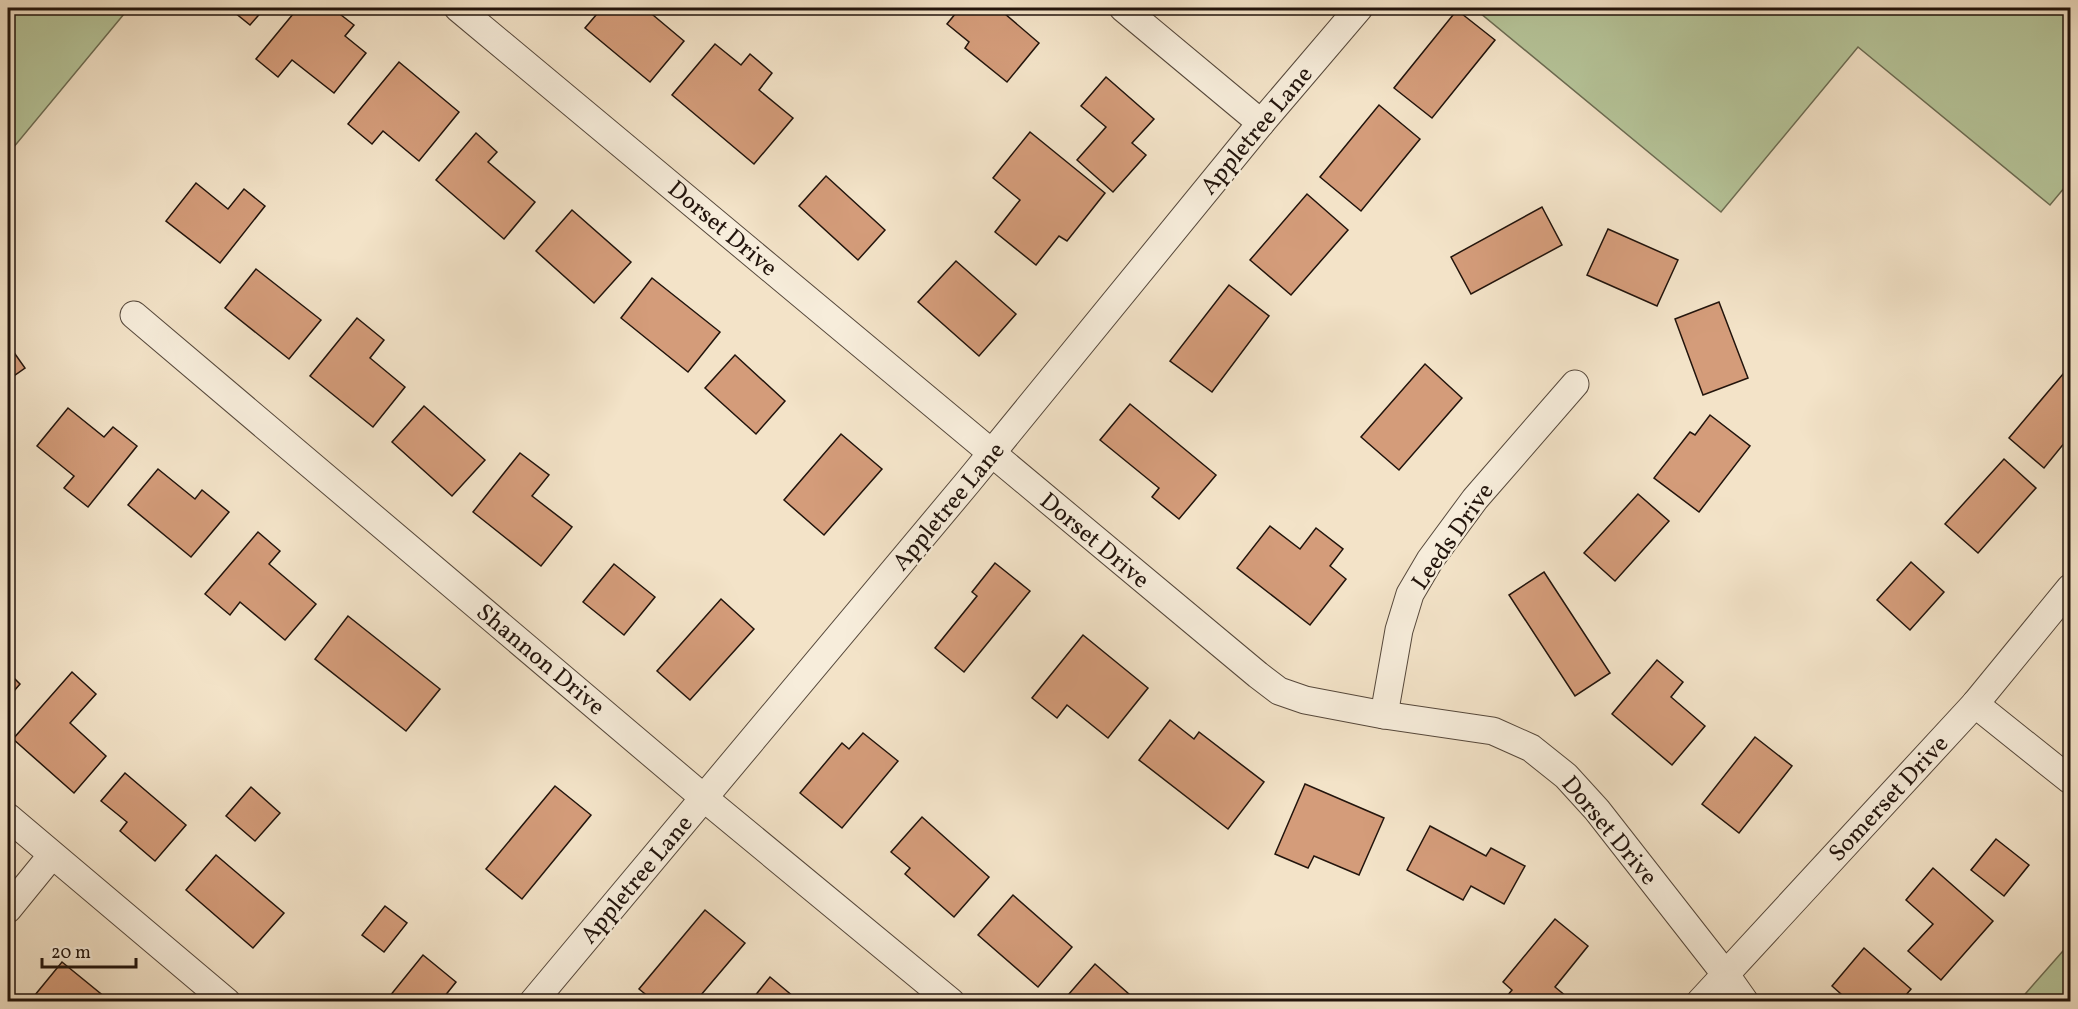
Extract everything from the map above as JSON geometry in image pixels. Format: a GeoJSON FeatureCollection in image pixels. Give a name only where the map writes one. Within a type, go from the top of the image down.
{"type":"FeatureCollection","features":[{"type":"Feature","properties":{"kind":"street","name":"Dorset Drive"},"geometry":{"type":"LineString","coordinates":[[458,8],[1280,691],[1305,700],[1384,716],[1493,731],[1531,748],[1566,776],[1597,810],[1745,1002]]}},
{"type":"Feature","properties":{"kind":"street"},"geometry":{"type":"LineString","coordinates":[[1123,8],[1261,123]]}},
{"type":"Feature","properties":{"kind":"street","name":"Appletree Lane"},"geometry":{"type":"LineString","coordinates":[[533,1002],[991,453],[1261,123],[1359,8]]}},
{"type":"Feature","properties":{"kind":"street","name":"Shannon Drive"},"geometry":{"type":"LineString","coordinates":[[134,315],[704,798],[951,1002]]}},
{"type":"Feature","properties":{"kind":"street","name":"Leeds Drive"},"geometry":{"type":"LineString","coordinates":[[1384,716],[1400,630],[1410,594],[1430,560],[1475,499],[1575,384]]}},
{"type":"Feature","properties":{"kind":"street","name":"Somerset Drive"},"geometry":{"type":"LineString","coordinates":[[1700,1002],[1975,704],[2070,588]]}},
{"type":"Feature","properties":{"kind":"street"},"geometry":{"type":"LineString","coordinates":[[1975,704],[2070,780]]}},
{"type":"Feature","properties":{"kind":"street"},"geometry":{"type":"LineString","coordinates":[[8,817],[228,1002]]}},
{"type":"Feature","properties":{"kind":"street"},"geometry":{"type":"LineString","coordinates":[[8,909],[52,855]]}},
{"type":"Feature","properties":{"kind":"green space"},"geometry":{"type":"Polygon","coordinates":[[[8,8],[129,8],[8,154],[8,8]]]}},
{"type":"Feature","properties":{"kind":"green space"},"geometry":{"type":"Polygon","coordinates":[[[1474,8],[2070,8],[2070,181],[2050,205],[1858,47],[1721,212],[1474,8]]]}},
{"type":"Feature","properties":{"kind":"green space"},"geometry":{"type":"Polygon","coordinates":[[[2070,943],[2070,1001],[2019,1001],[2070,943]]]}},
{"type":"Feature","properties":{"kind":"building"},"geometry":{"type":"Polygon","coordinates":[[[229,8],[265,8],[250,25],[229,8]]]}},
{"type":"Feature","properties":{"kind":"building"},"geometry":{"type":"Polygon","coordinates":[[[298,8],[332,8],[354,25],[345,36],[366,53],[334,93],[292,60],[278,77],[256,59],[298,8]]]}},
{"type":"Feature","properties":{"kind":"building"},"geometry":{"type":"Polygon","coordinates":[[[602,8],[660,8],[653,15],[684,41],[650,82],[585,28],[602,8]]]}},
{"type":"Feature","properties":{"kind":"building"},"geometry":{"type":"Polygon","coordinates":[[[960,8],[998,8],[1039,43],[1007,82],[965,48],[969,42],[947,24],[960,8]]]}},
{"type":"Feature","properties":{"kind":"building"},"geometry":{"type":"Polygon","coordinates":[[[1457,10],[1495,40],[1432,118],[1394,88],[1457,10]]]}},
{"type":"Feature","properties":{"kind":"building"},"geometry":{"type":"Polygon","coordinates":[[[715,44],[741,65],[750,54],[772,73],[759,90],[793,118],[754,164],[672,95],[715,44]]]}},
{"type":"Feature","properties":{"kind":"building"},"geometry":{"type":"Polygon","coordinates":[[[399,62],[459,112],[419,161],[383,131],[372,144],[348,124],[399,62]]]}},
{"type":"Feature","properties":{"kind":"building"},"geometry":{"type":"Polygon","coordinates":[[[1106,77],[1154,119],[1132,143],[1146,155],[1113,192],[1077,160],[1106,127],[1081,106],[1106,77]]]}},
{"type":"Feature","properties":{"kind":"building"},"geometry":{"type":"Polygon","coordinates":[[[1379,105],[1420,139],[1361,211],[1320,177],[1379,105]]]}},
{"type":"Feature","properties":{"kind":"building"},"geometry":{"type":"Polygon","coordinates":[[[1030,132],[1105,193],[1067,241],[1059,236],[1036,265],[995,232],[1020,200],[993,178],[1030,132]]]}},
{"type":"Feature","properties":{"kind":"building"},"geometry":{"type":"Polygon","coordinates":[[[476,133],[497,152],[488,162],[535,202],[504,239],[436,180],[476,133]]]}},
{"type":"Feature","properties":{"kind":"building"},"geometry":{"type":"Polygon","coordinates":[[[826,176],[885,230],[858,260],[799,206],[826,176]]]}},
{"type":"Feature","properties":{"kind":"building"},"geometry":{"type":"Polygon","coordinates":[[[196,183],[228,209],[244,189],[265,206],[220,263],[166,221],[196,183]]]}},
{"type":"Feature","properties":{"kind":"building"},"geometry":{"type":"Polygon","coordinates":[[[1307,194],[1348,230],[1291,295],[1250,260],[1307,194]]]}},
{"type":"Feature","properties":{"kind":"building"},"geometry":{"type":"Polygon","coordinates":[[[1542,207],[1562,245],[1471,294],[1451,257],[1542,207]]]}},
{"type":"Feature","properties":{"kind":"building"},"geometry":{"type":"Polygon","coordinates":[[[572,210],[631,262],[594,303],[536,251],[572,210]]]}},
{"type":"Feature","properties":{"kind":"building"},"geometry":{"type":"Polygon","coordinates":[[[1608,229],[1678,260],[1657,306],[1587,275],[1608,229]]]}},
{"type":"Feature","properties":{"kind":"building"},"geometry":{"type":"Polygon","coordinates":[[[956,261],[1016,314],[979,356],[918,302],[956,261]]]}},
{"type":"Feature","properties":{"kind":"building"},"geometry":{"type":"Polygon","coordinates":[[[256,269],[321,320],[289,359],[225,308],[256,269]]]}},
{"type":"Feature","properties":{"kind":"building"},"geometry":{"type":"Polygon","coordinates":[[[652,278],[720,332],[688,372],[621,318],[652,278]]]}},
{"type":"Feature","properties":{"kind":"building"},"geometry":{"type":"Polygon","coordinates":[[[1229,285],[1269,316],[1212,392],[1170,361],[1229,285]]]}},
{"type":"Feature","properties":{"kind":"building"},"geometry":{"type":"Polygon","coordinates":[[[1719,302],[1748,378],[1703,395],[1675,319],[1719,302]]]}},
{"type":"Feature","properties":{"kind":"building"},"geometry":{"type":"Polygon","coordinates":[[[357,318],[384,340],[370,358],[405,387],[373,427],[310,376],[357,318]]]}},
{"type":"Feature","properties":{"kind":"building"},"geometry":{"type":"Polygon","coordinates":[[[8,344],[25,368],[8,380],[8,344]]]}},
{"type":"Feature","properties":{"kind":"building"},"geometry":{"type":"Polygon","coordinates":[[[735,355],[785,401],[756,434],[705,388],[735,355]]]}},
{"type":"Feature","properties":{"kind":"building"},"geometry":{"type":"Polygon","coordinates":[[[1425,364],[1462,398],[1399,470],[1361,437],[1425,364]]]}},
{"type":"Feature","properties":{"kind":"building"},"geometry":{"type":"Polygon","coordinates":[[[2063,374],[2070,380],[2070,436],[2044,468],[2009,438],[2063,374]]]}},
{"type":"Feature","properties":{"kind":"building"},"geometry":{"type":"Polygon","coordinates":[[[1130,404],[1216,475],[1179,519],[1152,497],[1159,488],[1100,440],[1130,404]]]}},
{"type":"Feature","properties":{"kind":"building"},"geometry":{"type":"Polygon","coordinates":[[[424,406],[485,460],[452,496],[392,442],[424,406]]]}},
{"type":"Feature","properties":{"kind":"building"},"geometry":{"type":"Polygon","coordinates":[[[68,408],[104,437],[113,427],[137,446],[88,507],[64,488],[74,476],[37,446],[68,408]]]}},
{"type":"Feature","properties":{"kind":"building"},"geometry":{"type":"Polygon","coordinates":[[[1710,415],[1750,446],[1699,512],[1654,478],[1690,432],[1695,435],[1710,415]]]}},
{"type":"Feature","properties":{"kind":"building"},"geometry":{"type":"Polygon","coordinates":[[[841,434],[882,469],[824,535],[784,500],[841,434]]]}},
{"type":"Feature","properties":{"kind":"building"},"geometry":{"type":"Polygon","coordinates":[[[520,453],[549,475],[532,496],[572,527],[541,566],[473,512],[520,453]]]}},
{"type":"Feature","properties":{"kind":"building"},"geometry":{"type":"Polygon","coordinates":[[[2004,459],[2036,488],[1978,553],[1945,524],[2004,459]]]}},
{"type":"Feature","properties":{"kind":"building"},"geometry":{"type":"Polygon","coordinates":[[[158,469],[195,499],[202,490],[229,512],[191,557],[128,505],[158,469]]]}},
{"type":"Feature","properties":{"kind":"building"},"geometry":{"type":"Polygon","coordinates":[[[1638,494],[1669,521],[1615,581],[1584,553],[1638,494]]]}},
{"type":"Feature","properties":{"kind":"building"},"geometry":{"type":"Polygon","coordinates":[[[1270,526],[1300,549],[1316,528],[1343,549],[1330,566],[1346,579],[1310,625],[1237,568],[1270,526]]]}},
{"type":"Feature","properties":{"kind":"building"},"geometry":{"type":"Polygon","coordinates":[[[258,532],[280,551],[269,564],[316,604],[285,640],[240,602],[230,615],[205,594],[258,532]]]}},
{"type":"Feature","properties":{"kind":"building"},"geometry":{"type":"Polygon","coordinates":[[[1911,562],[1944,592],[1910,630],[1877,600],[1911,562]]]}},
{"type":"Feature","properties":{"kind":"building"},"geometry":{"type":"Polygon","coordinates":[[[995,563],[1030,591],[964,672],[935,648],[977,596],[972,592],[995,563]]]}},
{"type":"Feature","properties":{"kind":"building"},"geometry":{"type":"Polygon","coordinates":[[[614,564],[655,597],[624,635],[583,602],[614,564]]]}},
{"type":"Feature","properties":{"kind":"building"},"geometry":{"type":"Polygon","coordinates":[[[1544,572],[1610,673],[1575,696],[1509,595],[1544,572]]]}},
{"type":"Feature","properties":{"kind":"building"},"geometry":{"type":"Polygon","coordinates":[[[721,599],[754,629],[690,700],[657,671],[721,599]]]}},
{"type":"Feature","properties":{"kind":"building"},"geometry":{"type":"Polygon","coordinates":[[[348,616],[440,689],[406,731],[315,659],[348,616]]]}},
{"type":"Feature","properties":{"kind":"building"},"geometry":{"type":"Polygon","coordinates":[[[1083,635],[1148,688],[1108,738],[1067,705],[1057,718],[1032,698],[1083,635]]]}},
{"type":"Feature","properties":{"kind":"building"},"geometry":{"type":"Polygon","coordinates":[[[1657,660],[1683,682],[1671,697],[1705,726],[1672,765],[1612,714],[1657,660]]]}},
{"type":"Feature","properties":{"kind":"building"},"geometry":{"type":"Polygon","coordinates":[[[8,672],[20,684],[8,698],[8,672]]]}},
{"type":"Feature","properties":{"kind":"building"},"geometry":{"type":"Polygon","coordinates":[[[72,672],[96,694],[70,723],[106,756],[74,793],[13,739],[72,672]]]}},
{"type":"Feature","properties":{"kind":"building"},"geometry":{"type":"Polygon","coordinates":[[[1170,720],[1194,739],[1199,732],[1264,782],[1228,829],[1139,760],[1170,720]]]}},
{"type":"Feature","properties":{"kind":"building"},"geometry":{"type":"Polygon","coordinates":[[[863,733],[898,761],[842,828],[800,793],[842,743],[849,749],[863,733]]]}},
{"type":"Feature","properties":{"kind":"building"},"geometry":{"type":"Polygon","coordinates":[[[1755,737],[1792,766],[1739,833],[1702,804],[1755,737]]]}},
{"type":"Feature","properties":{"kind":"building"},"geometry":{"type":"Polygon","coordinates":[[[125,773],[186,825],[155,861],[120,831],[127,822],[101,801],[125,773]]]}},
{"type":"Feature","properties":{"kind":"building"},"geometry":{"type":"Polygon","coordinates":[[[1305,784],[1384,818],[1359,875],[1314,856],[1308,868],[1275,854],[1305,784]]]}},
{"type":"Feature","properties":{"kind":"building"},"geometry":{"type":"Polygon","coordinates":[[[555,786],[591,815],[522,899],[486,869],[555,786]]]}},
{"type":"Feature","properties":{"kind":"building"},"geometry":{"type":"Polygon","coordinates":[[[251,787],[280,813],[255,841],[226,816],[251,787]]]}},
{"type":"Feature","properties":{"kind":"building"},"geometry":{"type":"Polygon","coordinates":[[[922,817],[989,877],[954,917],[905,874],[910,868],[891,852],[922,817]]]}},
{"type":"Feature","properties":{"kind":"building"},"geometry":{"type":"Polygon","coordinates":[[[1430,826],[1486,856],[1491,848],[1525,866],[1504,904],[1471,886],[1463,900],[1407,870],[1430,826]]]}},
{"type":"Feature","properties":{"kind":"building"},"geometry":{"type":"Polygon","coordinates":[[[1996,839],[2029,865],[2004,896],[1971,870],[1996,839]]]}},
{"type":"Feature","properties":{"kind":"building"},"geometry":{"type":"Polygon","coordinates":[[[216,855],[284,913],[253,948],[186,890],[216,855]]]}},
{"type":"Feature","properties":{"kind":"building"},"geometry":{"type":"Polygon","coordinates":[[[1933,868],[1993,921],[1941,980],[1908,951],[1933,924],[1906,900],[1933,868]]]}},
{"type":"Feature","properties":{"kind":"building"},"geometry":{"type":"Polygon","coordinates":[[[1013,895],[1072,947],[1038,987],[978,935],[1013,895]]]}},
{"type":"Feature","properties":{"kind":"building"},"geometry":{"type":"Polygon","coordinates":[[[385,906],[407,923],[384,952],[362,935],[385,906]]]}},
{"type":"Feature","properties":{"kind":"building"},"geometry":{"type":"Polygon","coordinates":[[[705,910],[745,943],[695,1002],[655,1002],[639,989],[705,910]]]}},
{"type":"Feature","properties":{"kind":"building"},"geometry":{"type":"Polygon","coordinates":[[[1555,919],[1588,946],[1555,987],[1573,1002],[1502,1002],[1512,990],[1503,982],[1555,919]]]}},
{"type":"Feature","properties":{"kind":"building"},"geometry":{"type":"Polygon","coordinates":[[[1864,948],[1911,989],[1900,1002],[1850,1002],[1832,986],[1864,948]]]}},
{"type":"Feature","properties":{"kind":"building"},"geometry":{"type":"Polygon","coordinates":[[[423,955],[456,982],[440,1002],[385,1002],[423,955]]]}},
{"type":"Feature","properties":{"kind":"building"},"geometry":{"type":"Polygon","coordinates":[[[62,962],[111,1002],[43,1002],[35,995],[62,962]]]}},
{"type":"Feature","properties":{"kind":"building"},"geometry":{"type":"Polygon","coordinates":[[[1095,964],[1138,1002],[1062,1002],[1095,964]]]}},
{"type":"Feature","properties":{"kind":"building"},"geometry":{"type":"Polygon","coordinates":[[[770,977],[800,1002],[750,1002],[770,977]]]}}]}
